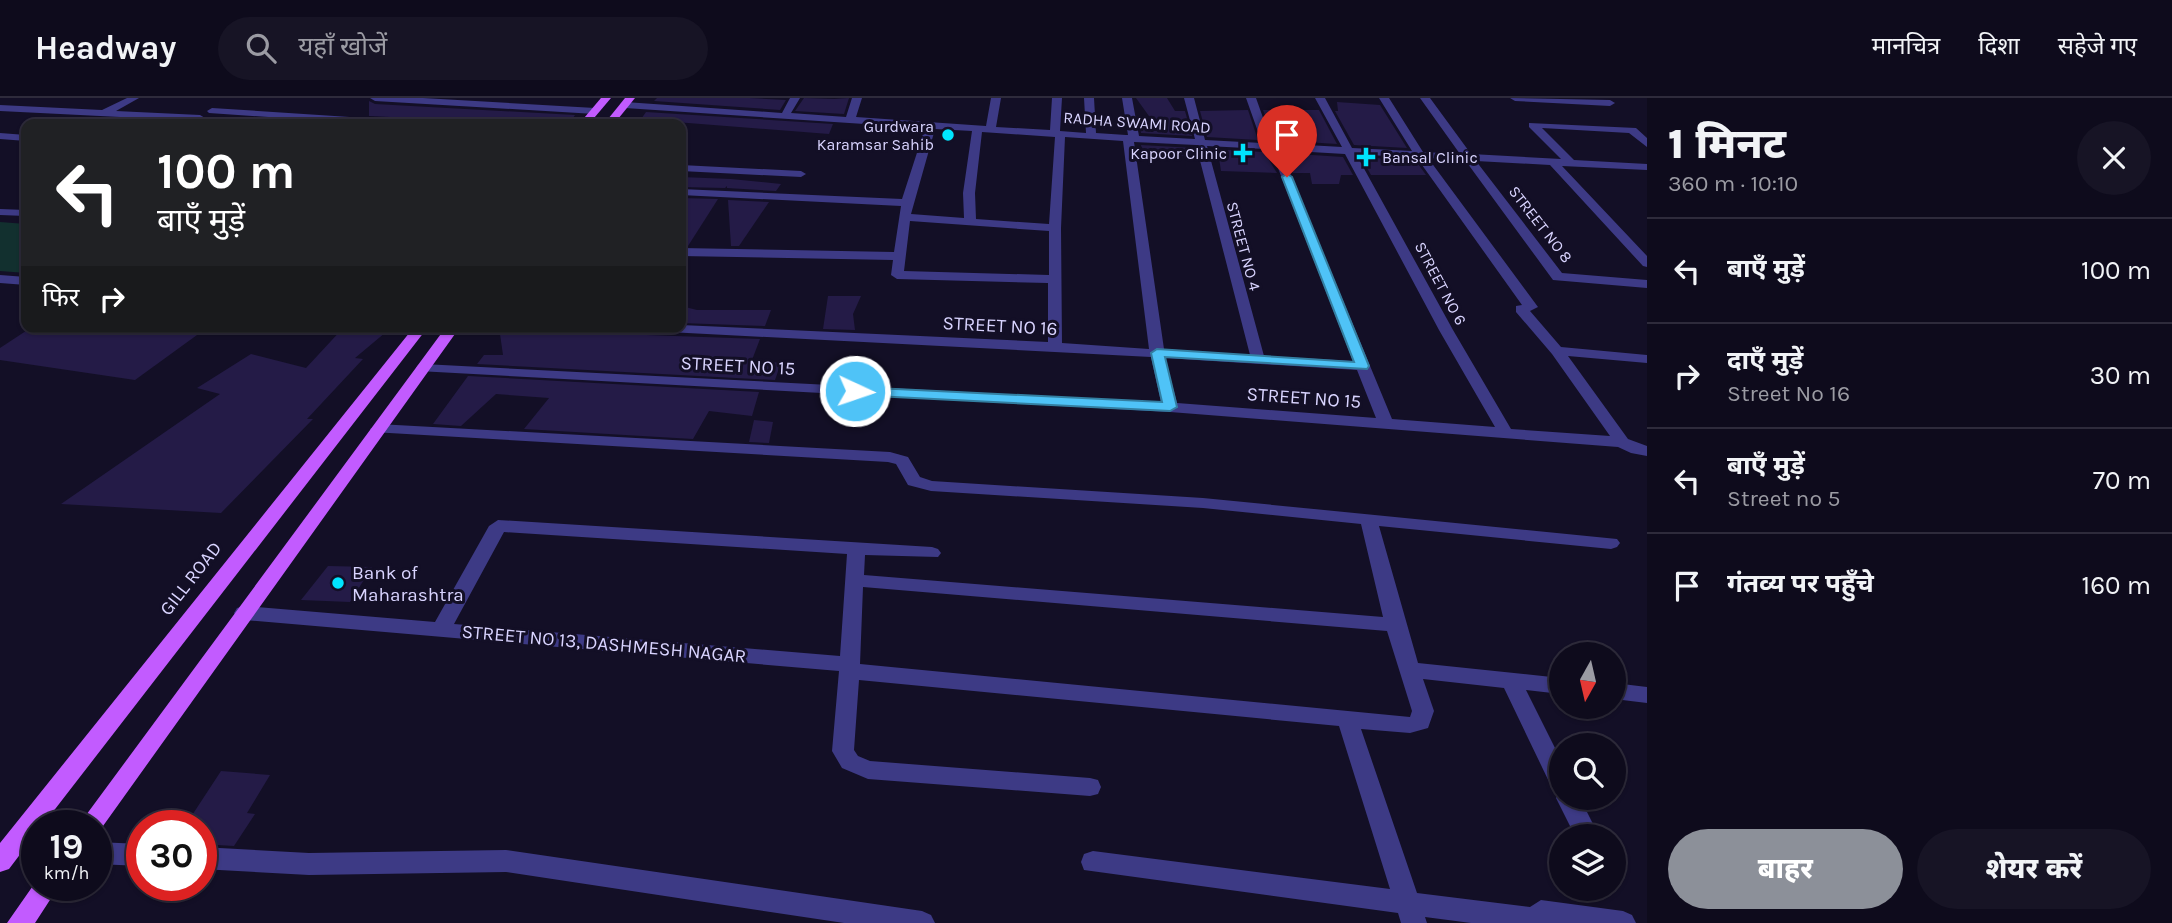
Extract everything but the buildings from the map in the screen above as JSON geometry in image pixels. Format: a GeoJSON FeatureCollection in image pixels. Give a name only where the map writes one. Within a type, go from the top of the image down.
{"type":"FeatureCollection","features":[{"type":"Feature","properties":{"kind":"main road"},"geometry":{"type":"LineString","coordinates":[[588,119],[606,98]]}},
{"type":"Feature","properties":{"kind":"main road"},"geometry":{"type":"LineString","coordinates":[[613,119],[627,102]]}},
{"type":"Feature","properties":{"kind":"main road","name":"GILL ROAD"},"geometry":{"type":"LineString","coordinates":[[0,861],[416,333]]}},
{"type":"Feature","properties":{"kind":"main road"},"geometry":{"type":"LineString","coordinates":[[102,810],[449,333]]}},
{"type":"Feature","properties":{"kind":"main road"},"geometry":{"type":"LineString","coordinates":[[20,923],[36,901]]}},
{"type":"Feature","properties":{"kind":"street"},"geometry":{"type":"LineString","coordinates":[[93,119],[134,98]]}},
{"type":"Feature","properties":{"kind":"street"},"geometry":{"type":"LineString","coordinates":[[0,108],[200,118],[233,98]]}},
{"type":"Feature","properties":{"kind":"street"},"geometry":{"type":"LineString","coordinates":[[374,98],[595,111]]}},
{"type":"Feature","properties":{"kind":"street"},"geometry":{"type":"LineString","coordinates":[[785,116],[795,98]]}},
{"type":"Feature","properties":{"kind":"street"},"geometry":{"type":"LineString","coordinates":[[850,120],[857,98]]}},
{"type":"Feature","properties":{"kind":"street"},"geometry":{"type":"LineString","coordinates":[[991,129],[996,98]]}},
{"type":"Feature","properties":{"kind":"street"},"geometry":{"type":"LineString","coordinates":[[1055,347],[1057,98]]}},
{"type":"Feature","properties":{"kind":"street"},"geometry":{"type":"LineString","coordinates":[[1089,98],[1091,136]]}},
{"type":"Feature","properties":{"kind":"street"},"geometry":{"type":"LineString","coordinates":[[1127,98],[1157,353],[1170,407]]}},
{"type":"Feature","properties":{"kind":"street","name":"STREET NO 4"},"geometry":{"type":"LineString","coordinates":[[1189,98],[1258,359]]}},
{"type":"Feature","properties":{"kind":"street"},"geometry":{"type":"LineString","coordinates":[[1251,98],[1268,146],[1281,163],[1385,422]]}},
{"type":"Feature","properties":{"kind":"street"},"geometry":{"type":"LineString","coordinates":[[1320,98],[1347,150]]}},
{"type":"Feature","properties":{"kind":"street"},"geometry":{"type":"LineString","coordinates":[[1384,98],[1420,155],[1531,307],[1521,309],[1647,465]]}},
{"type":"Feature","properties":{"kind":"street","name":"STREET NO 8"},"geometry":{"type":"LineString","coordinates":[[1425,98],[1558,277],[1647,284]]}},
{"type":"Feature","properties":{"kind":"street"},"geometry":{"type":"LineString","coordinates":[[1515,98],[1607,101],[1619,112]]}},
{"type":"Feature","properties":{"kind":"street","name":"RADHA SWAMI ROAD"},"geometry":{"type":"LineString","coordinates":[[627,102],[977,129],[1647,167]]}},
{"type":"Feature","properties":{"kind":"street"},"geometry":{"type":"LineString","coordinates":[[212,111],[334,119]]}},
{"type":"Feature","properties":{"kind":"street"},"geometry":{"type":"LineString","coordinates":[[1572,163],[1533,125],[1630,126],[1647,144]]}},
{"type":"Feature","properties":{"kind":"street"},"geometry":{"type":"LineString","coordinates":[[931,126],[907,203],[897,275],[1055,279]]}},
{"type":"Feature","properties":{"kind":"street"},"geometry":{"type":"LineString","coordinates":[[970,222],[969,193],[977,129]]}},
{"type":"Feature","properties":{"kind":"street"},"geometry":{"type":"LineString","coordinates":[[0,136],[21,138]]}},
{"type":"Feature","properties":{"kind":"street","name":"STREET NO 6"},"geometry":{"type":"LineString","coordinates":[[1347,150],[1506,433]]}},
{"type":"Feature","properties":{"kind":"street"},"geometry":{"type":"LineString","coordinates":[[1553,162],[1647,264]]}},
{"type":"Feature","properties":{"kind":"street"},"geometry":{"type":"LineString","coordinates":[[686,168],[801,174]]}},
{"type":"Feature","properties":{"kind":"street"},"geometry":{"type":"LineString","coordinates":[[686,192],[907,203]]}},
{"type":"Feature","properties":{"kind":"street"},"geometry":{"type":"LineString","coordinates":[[0,212],[21,213]]}},
{"type":"Feature","properties":{"kind":"street"},"geometry":{"type":"LineString","coordinates":[[905,217],[1055,228]]}},
{"type":"Feature","properties":{"kind":"street"},"geometry":{"type":"LineString","coordinates":[[686,252],[899,256]]}},
{"type":"Feature","properties":{"kind":"street"},"geometry":{"type":"LineString","coordinates":[[0,279],[21,281]]}},
{"type":"Feature","properties":{"kind":"street","name":"STREET NO 16"},"geometry":{"type":"LineString","coordinates":[[686,329],[1055,347],[1362,366]]}},
{"type":"Feature","properties":{"kind":"street"},"geometry":{"type":"LineString","coordinates":[[1557,351],[1647,359]]}},
{"type":"Feature","properties":{"kind":"street","name":"STREET NO 15"},"geometry":{"type":"LineString","coordinates":[[423,368],[1170,407],[1385,422],[1635,448]]}},
{"type":"Feature","properties":{"kind":"street"},"geometry":{"type":"LineString","coordinates":[[378,429],[890,457],[902,461],[914,481],[931,486],[1203,503],[1611,543]]}},
{"type":"Feature","properties":{"kind":"street"},"geometry":{"type":"LineString","coordinates":[[1369,520],[1395,625],[1411,670],[1549,684]]}},
{"type":"Feature","properties":{"kind":"street"},"geometry":{"type":"LineString","coordinates":[[441,629],[498,526],[932,553]]}},
{"type":"Feature","properties":{"kind":"street"},"geometry":{"type":"LineString","coordinates":[[856,548],[844,751],[850,762],[868,770],[1090,787]]}},
{"type":"Feature","properties":{"kind":"street"},"geometry":{"type":"LineString","coordinates":[[854,580],[1395,625]]}},
{"type":"Feature","properties":{"kind":"street","name":"STREET NO 13, DASHMESH NAGAR"},"geometry":{"type":"LineString","coordinates":[[244,613],[850,667],[1410,724],[1420,722],[1423,711],[1411,670]]}},
{"type":"Feature","properties":{"kind":"street"},"geometry":{"type":"LineString","coordinates":[[1511,680],[1549,758]]}},
{"type":"Feature","properties":{"kind":"street"},"geometry":{"type":"LineString","coordinates":[[1626,692],[1647,695]]}},
{"type":"Feature","properties":{"kind":"street"},"geometry":{"type":"LineString","coordinates":[[1347,719],[1411,913]]}},
{"type":"Feature","properties":{"kind":"street"},"geometry":{"type":"LineString","coordinates":[[217,859],[309,864],[506,860],[922,923]]}},
{"type":"Feature","properties":{"kind":"street"},"geometry":{"type":"LineString","coordinates":[[1093,862],[1411,913],[1545,922],[1541,912],[1623,923]]}},
{"type":"Feature","properties":{"kind":"green space"},"geometry":{"type":"Polygon","coordinates":[[[0,222],[21,224],[21,273],[0,271],[0,222]]]}},
{"type":"Feature","properties":{"kind":"place","name":"Gurdwara Karamsar Sahib"},"geometry":{"type":"Point","coordinates":[948,135]}},
{"type":"Feature","properties":{"kind":"place","name":"Kapoor Clinic"},"geometry":{"type":"Point","coordinates":[1243,153]}},
{"type":"Feature","properties":{"kind":"place","name":"Bansal Clinic"},"geometry":{"type":"Point","coordinates":[1366,157]}},
{"type":"Feature","properties":{"kind":"place","name":"Bank of Maharashtra"},"geometry":{"type":"Point","coordinates":[338,583]}},
{"type":"Feature","properties":{"kind":"route"},"geometry":{"type":"LineString","coordinates":[[855,391],[1170,407],[1157,353],[1362,366],[1287,177]]}}]}
